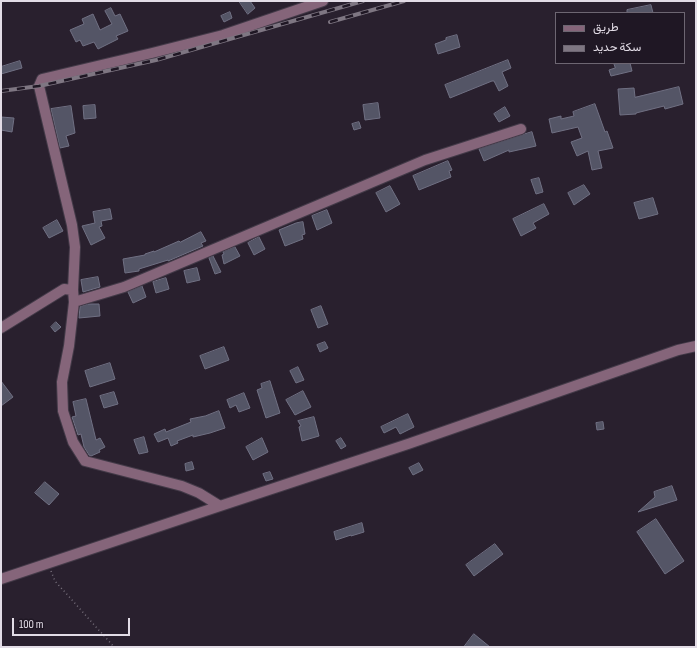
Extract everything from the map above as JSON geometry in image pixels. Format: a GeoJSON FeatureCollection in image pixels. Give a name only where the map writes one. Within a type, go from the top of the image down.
{"type":"FeatureCollection","features":[{"type":"Feature","properties":{"kind":"street"},"geometry":{"type":"LineString","coordinates":[[220,506],[199,493],[182,486],[85,461],[72,442],[64,411],[62,382],[69,346],[74,302],[73,290],[75,246],[72,225],[39,86],[42,79],[223,35],[323,1]]}},
{"type":"Feature","properties":{"kind":"street"},"geometry":{"type":"LineString","coordinates":[[74,302],[124,287],[424,160],[521,129]]}},
{"type":"Feature","properties":{"kind":"street"},"geometry":{"type":"LineString","coordinates":[[1,328],[64,288],[73,290]]}},
{"type":"Feature","properties":{"kind":"street"},"geometry":{"type":"LineString","coordinates":[[1,579],[408,444],[678,350],[696,346]]}},
{"type":"Feature","properties":{"kind":"path"},"geometry":{"type":"LineString","coordinates":[[47,564],[56,581],[114,647]]}},
{"type":"Feature","properties":{"kind":"building"},"geometry":{"type":"Polygon","coordinates":[[[239,1],[250,1],[255,8],[248,14],[239,1]]]}},
{"type":"Feature","properties":{"kind":"building"},"geometry":{"type":"Polygon","coordinates":[[[651,5],[653,12],[627,12],[627,10],[651,5]]]}},
{"type":"Feature","properties":{"kind":"building"},"geometry":{"type":"Polygon","coordinates":[[[111,8],[115,16],[120,14],[128,31],[116,36],[118,39],[98,49],[94,42],[83,46],[80,40],[76,42],[70,30],[84,24],[82,19],[93,14],[100,30],[112,24],[105,11],[111,8]]]}},
{"type":"Feature","properties":{"kind":"building"},"geometry":{"type":"Polygon","coordinates":[[[230,12],[232,18],[224,22],[221,16],[230,12]]]}},
{"type":"Feature","properties":{"kind":"building"},"geometry":{"type":"Polygon","coordinates":[[[457,35],[460,47],[438,54],[435,44],[446,40],[446,38],[457,35]]]}},
{"type":"Feature","properties":{"kind":"building"},"geometry":{"type":"Polygon","coordinates":[[[508,60],[511,68],[502,72],[508,86],[499,91],[494,81],[492,81],[450,98],[445,85],[508,60]]]}},
{"type":"Feature","properties":{"kind":"building"},"geometry":{"type":"Polygon","coordinates":[[[20,61],[22,68],[1,74],[1,67],[20,61]]]}},
{"type":"Feature","properties":{"kind":"building"},"geometry":{"type":"Polygon","coordinates":[[[614,64],[630,64],[632,71],[611,76],[609,70],[615,68],[614,64]]]}},
{"type":"Feature","properties":{"kind":"building"},"geometry":{"type":"Polygon","coordinates":[[[679,87],[683,104],[665,109],[664,106],[636,114],[620,115],[618,89],[634,88],[635,97],[679,87]]]}},
{"type":"Feature","properties":{"kind":"building"},"geometry":{"type":"Polygon","coordinates":[[[378,103],[380,118],[365,120],[363,105],[378,103]]]}},
{"type":"Feature","properties":{"kind":"building"},"geometry":{"type":"Polygon","coordinates":[[[595,104],[605,132],[607,131],[613,148],[598,151],[602,168],[592,170],[588,151],[577,156],[571,142],[582,138],[578,127],[552,133],[549,119],[561,116],[561,119],[574,116],[573,112],[595,104]]]}},
{"type":"Feature","properties":{"kind":"building"},"geometry":{"type":"Polygon","coordinates":[[[95,105],[96,118],[84,119],[83,106],[95,105]]]}},
{"type":"Feature","properties":{"kind":"building"},"geometry":{"type":"Polygon","coordinates":[[[71,106],[75,133],[66,136],[69,146],[60,148],[51,109],[71,106]]]}},
{"type":"Feature","properties":{"kind":"building"},"geometry":{"type":"Polygon","coordinates":[[[505,107],[510,116],[499,122],[494,114],[505,107]]]}},
{"type":"Feature","properties":{"kind":"building"},"geometry":{"type":"Polygon","coordinates":[[[1,117],[14,118],[12,132],[1,130],[1,117]]]}},
{"type":"Feature","properties":{"kind":"building"},"geometry":{"type":"Polygon","coordinates":[[[359,122],[361,128],[354,130],[352,124],[359,122]]]}},
{"type":"Feature","properties":{"kind":"building"},"geometry":{"type":"Polygon","coordinates":[[[532,132],[536,146],[509,152],[509,150],[484,161],[479,149],[532,132]]]}},
{"type":"Feature","properties":{"kind":"building"},"geometry":{"type":"Polygon","coordinates":[[[448,161],[452,170],[449,171],[451,177],[419,190],[413,176],[448,161]]]}},
{"type":"Feature","properties":{"kind":"building"},"geometry":{"type":"Polygon","coordinates":[[[539,178],[543,192],[536,194],[531,180],[539,178]]]}},
{"type":"Feature","properties":{"kind":"building"},"geometry":{"type":"Polygon","coordinates":[[[584,185],[590,194],[574,205],[568,193],[584,185]]]}},
{"type":"Feature","properties":{"kind":"building"},"geometry":{"type":"Polygon","coordinates":[[[390,186],[400,204],[386,212],[376,193],[390,186]]]}},
{"type":"Feature","properties":{"kind":"building"},"geometry":{"type":"Polygon","coordinates":[[[653,198],[658,214],[639,219],[634,203],[653,198]]]}},
{"type":"Feature","properties":{"kind":"building"},"geometry":{"type":"Polygon","coordinates":[[[544,204],[549,214],[533,223],[536,228],[521,236],[513,219],[544,204]]]}},
{"type":"Feature","properties":{"kind":"building"},"geometry":{"type":"Polygon","coordinates":[[[110,209],[112,219],[101,221],[102,226],[99,227],[105,238],[91,245],[82,226],[95,223],[93,212],[110,209]]]}},
{"type":"Feature","properties":{"kind":"building"},"geometry":{"type":"Polygon","coordinates":[[[327,210],[332,223],[317,230],[312,216],[327,210]]]}},
{"type":"Feature","properties":{"kind":"building"},"geometry":{"type":"Polygon","coordinates":[[[57,220],[63,231],[49,238],[43,228],[57,220]]]}},
{"type":"Feature","properties":{"kind":"building"},"geometry":{"type":"Polygon","coordinates":[[[303,222],[305,234],[302,235],[303,239],[285,246],[279,230],[296,223],[303,222]]]}},
{"type":"Feature","properties":{"kind":"building"},"geometry":{"type":"Polygon","coordinates":[[[201,232],[206,241],[201,243],[203,246],[168,261],[139,269],[139,271],[125,273],[123,259],[154,252],[201,232]]]}},
{"type":"Feature","properties":{"kind":"building"},"geometry":{"type":"Polygon","coordinates":[[[259,237],[265,249],[254,255],[248,243],[259,237]]]}},
{"type":"Feature","properties":{"kind":"building"},"geometry":{"type":"Polygon","coordinates":[[[235,247],[240,256],[224,264],[222,255],[224,254],[223,252],[235,247]]]}},
{"type":"Feature","properties":{"kind":"building"},"geometry":{"type":"Polygon","coordinates":[[[213,256],[221,272],[215,274],[209,258],[213,256]]]}},
{"type":"Feature","properties":{"kind":"building"},"geometry":{"type":"Polygon","coordinates":[[[197,268],[200,280],[187,283],[184,271],[197,268]]]}},
{"type":"Feature","properties":{"kind":"building"},"geometry":{"type":"Polygon","coordinates":[[[98,277],[100,287],[83,292],[81,280],[98,277]]]}},
{"type":"Feature","properties":{"kind":"building"},"geometry":{"type":"Polygon","coordinates":[[[166,278],[169,289],[156,293],[153,282],[166,278]]]}},
{"type":"Feature","properties":{"kind":"building"},"geometry":{"type":"Polygon","coordinates":[[[142,286],[146,297],[133,303],[128,292],[142,286]]]}},
{"type":"Feature","properties":{"kind":"building"},"geometry":{"type":"Polygon","coordinates":[[[88,304],[99,304],[100,316],[79,318],[80,307],[88,304]]]}},
{"type":"Feature","properties":{"kind":"building"},"geometry":{"type":"Polygon","coordinates":[[[321,306],[328,324],[318,328],[311,310],[321,306]]]}},
{"type":"Feature","properties":{"kind":"building"},"geometry":{"type":"Polygon","coordinates":[[[56,322],[61,327],[55,332],[51,327],[56,322]]]}},
{"type":"Feature","properties":{"kind":"building"},"geometry":{"type":"Polygon","coordinates":[[[325,342],[328,348],[320,352],[317,345],[325,342]]]}},
{"type":"Feature","properties":{"kind":"building"},"geometry":{"type":"Polygon","coordinates":[[[224,347],[229,360],[205,369],[200,356],[224,347]]]}},
{"type":"Feature","properties":{"kind":"building"},"geometry":{"type":"Polygon","coordinates":[[[110,363],[115,379],[90,387],[85,371],[110,363]]]}},
{"type":"Feature","properties":{"kind":"building"},"geometry":{"type":"Polygon","coordinates":[[[298,367],[304,380],[296,383],[290,371],[298,367]]]}},
{"type":"Feature","properties":{"kind":"building"},"geometry":{"type":"Polygon","coordinates":[[[1,381],[13,397],[1,406],[1,381]]]}},
{"type":"Feature","properties":{"kind":"building"},"geometry":{"type":"Polygon","coordinates":[[[270,381],[280,413],[266,418],[257,390],[262,388],[261,384],[270,381]]]}},
{"type":"Feature","properties":{"kind":"building"},"geometry":{"type":"Polygon","coordinates":[[[303,391],[311,407],[295,415],[286,400],[303,391]]]}},
{"type":"Feature","properties":{"kind":"building"},"geometry":{"type":"Polygon","coordinates":[[[114,392],[118,404],[104,408],[100,396],[114,392]]]}},
{"type":"Feature","properties":{"kind":"building"},"geometry":{"type":"Polygon","coordinates":[[[244,393],[250,408],[239,412],[236,405],[230,408],[227,400],[244,393]]]}},
{"type":"Feature","properties":{"kind":"building"},"geometry":{"type":"Polygon","coordinates":[[[86,399],[96,440],[100,438],[105,447],[99,450],[100,452],[91,456],[84,447],[81,434],[78,435],[72,417],[76,416],[73,402],[86,399]]]}},
{"type":"Feature","properties":{"kind":"building"},"geometry":{"type":"Polygon","coordinates":[[[219,411],[225,428],[193,437],[193,435],[177,441],[178,443],[171,446],[168,438],[158,442],[154,434],[165,429],[166,432],[191,422],[190,419],[219,411]]]}},
{"type":"Feature","properties":{"kind":"building"},"geometry":{"type":"Polygon","coordinates":[[[408,414],[414,427],[400,434],[396,427],[384,433],[381,427],[408,414]]]}},
{"type":"Feature","properties":{"kind":"building"},"geometry":{"type":"Polygon","coordinates":[[[314,417],[319,436],[302,441],[299,427],[301,426],[298,421],[314,417]]]}},
{"type":"Feature","properties":{"kind":"building"},"geometry":{"type":"Polygon","coordinates":[[[603,422],[604,429],[597,430],[596,423],[603,422]]]}},
{"type":"Feature","properties":{"kind":"building"},"geometry":{"type":"Polygon","coordinates":[[[144,437],[148,452],[139,454],[134,440],[144,437]]]}},
{"type":"Feature","properties":{"kind":"building"},"geometry":{"type":"Polygon","coordinates":[[[262,438],[268,452],[253,460],[246,447],[262,438]]]}},
{"type":"Feature","properties":{"kind":"building"},"geometry":{"type":"Polygon","coordinates":[[[341,438],[346,446],[341,449],[336,441],[341,438]]]}},
{"type":"Feature","properties":{"kind":"building"},"geometry":{"type":"Polygon","coordinates":[[[192,462],[194,469],[186,471],[185,464],[192,462]]]}},
{"type":"Feature","properties":{"kind":"building"},"geometry":{"type":"Polygon","coordinates":[[[419,463],[423,470],[413,475],[409,468],[419,463]]]}},
{"type":"Feature","properties":{"kind":"building"},"geometry":{"type":"Polygon","coordinates":[[[270,472],[273,479],[266,481],[263,474],[270,472]]]}},
{"type":"Feature","properties":{"kind":"building"},"geometry":{"type":"Polygon","coordinates":[[[45,482],[59,494],[49,505],[35,493],[45,482]]]}},
{"type":"Feature","properties":{"kind":"building"},"geometry":{"type":"Polygon","coordinates":[[[672,486],[677,500],[638,512],[655,497],[654,492],[672,486]]]}},
{"type":"Feature","properties":{"kind":"building"},"geometry":{"type":"Polygon","coordinates":[[[656,519],[684,561],[665,574],[637,532],[656,519]]]}},
{"type":"Feature","properties":{"kind":"building"},"geometry":{"type":"Polygon","coordinates":[[[362,523],[364,532],[336,540],[334,532],[362,523]]]}},
{"type":"Feature","properties":{"kind":"building"},"geometry":{"type":"Polygon","coordinates":[[[495,544],[503,554],[474,576],[466,565],[495,544]]]}},
{"type":"Feature","properties":{"kind":"building"},"geometry":{"type":"Polygon","coordinates":[[[474,634],[490,647],[464,647],[474,634]]]}},
{"type":"Feature","properties":{"kind":"railway"},"geometry":{"type":"LineString","coordinates":[[1,91],[39,86],[156,60],[363,1]]}},
{"type":"Feature","properties":{"kind":"railway"},"geometry":{"type":"LineString","coordinates":[[330,22],[404,1]]}}]}
